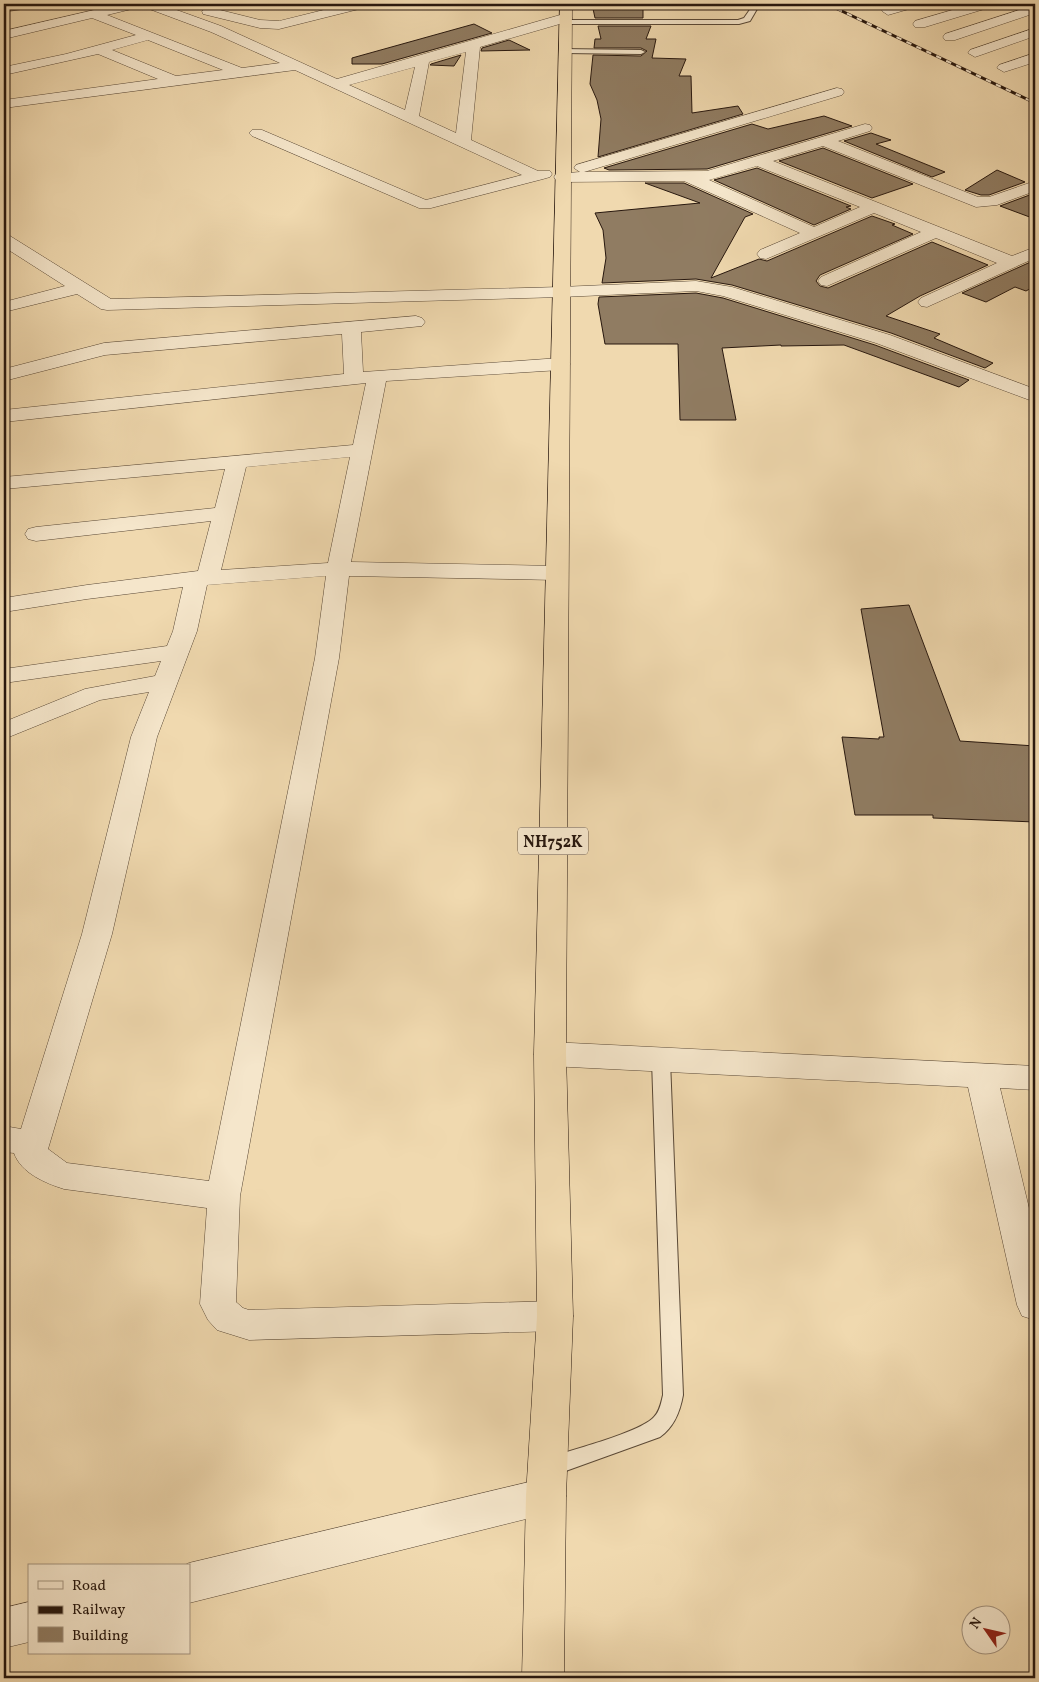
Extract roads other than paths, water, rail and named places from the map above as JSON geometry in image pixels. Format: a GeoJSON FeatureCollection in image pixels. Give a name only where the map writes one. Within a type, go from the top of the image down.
{"type":"FeatureCollection","features":[{"type":"Feature","properties":{"kind":"highway","name":"NH752K"},"geometry":{"type":"LineString","coordinates":[[543,1678],[546,1482],[555,1316],[550,1054],[561,292],[556,174],[566,15]]}},
{"type":"Feature","properties":{"kind":"street"},"geometry":{"type":"LineString","coordinates":[[4,36],[90,13],[135,4]]}},
{"type":"Feature","properties":{"kind":"street"},"geometry":{"type":"LineString","coordinates":[[149,4],[216,29],[463,142],[556,174],[687,177],[717,174],[865,128]]}},
{"type":"Feature","properties":{"kind":"street"},"geometry":{"type":"LineString","coordinates":[[208,11],[260,24],[279,25],[362,4]]}},
{"type":"Feature","properties":{"kind":"street"},"geometry":{"type":"LineString","coordinates":[[888,11],[911,4]]}},
{"type":"Feature","properties":{"kind":"street"},"geometry":{"type":"LineString","coordinates":[[920,24],[986,4]]}},
{"type":"Feature","properties":{"kind":"street"},"geometry":{"type":"LineString","coordinates":[[950,37],[1035,9]]}},
{"type":"Feature","properties":{"kind":"street"},"geometry":{"type":"LineString","coordinates":[[90,13],[240,72]]}},
{"type":"Feature","properties":{"kind":"street"},"geometry":{"type":"LineString","coordinates":[[334,84],[362,78],[473,46],[566,15]]}},
{"type":"Feature","properties":{"kind":"street"},"geometry":{"type":"LineString","coordinates":[[44,25],[175,80]]}},
{"type":"Feature","properties":{"kind":"street"},"geometry":{"type":"LineString","coordinates":[[976,53],[1035,32]]}},
{"type":"Feature","properties":{"kind":"street"},"geometry":{"type":"LineString","coordinates":[[4,36],[17,45]]}},
{"type":"Feature","properties":{"kind":"street"},"geometry":{"type":"LineString","coordinates":[[4,71],[45,64],[149,36]]}},
{"type":"Feature","properties":{"kind":"street"},"geometry":{"type":"LineString","coordinates":[[463,142],[473,46]]}},
{"type":"Feature","properties":{"kind":"street"},"geometry":{"type":"LineString","coordinates":[[31,53],[84,93]]}},
{"type":"Feature","properties":{"kind":"street"},"geometry":{"type":"LineString","coordinates":[[1004,68],[1035,57]]}},
{"type":"Feature","properties":{"kind":"street"},"geometry":{"type":"LineString","coordinates":[[411,119],[423,60]]}},
{"type":"Feature","properties":{"kind":"street"},"geometry":{"type":"LineString","coordinates":[[5,102],[296,66]]}},
{"type":"Feature","properties":{"kind":"street"},"geometry":{"type":"LineString","coordinates":[[257,132],[425,205],[556,174],[837,92]]}},
{"type":"Feature","properties":{"kind":"street"},"geometry":{"type":"LineString","coordinates":[[824,141],[976,202],[991,202],[1035,186]]}},
{"type":"Feature","properties":{"kind":"street"},"geometry":{"type":"LineString","coordinates":[[759,161],[872,208],[1013,263]]}},
{"type":"Feature","properties":{"kind":"street"},"geometry":{"type":"LineString","coordinates":[[687,177],[813,233]]}},
{"type":"Feature","properties":{"kind":"street"},"geometry":{"type":"LineString","coordinates":[[766,254],[872,208]]}},
{"type":"Feature","properties":{"kind":"street"},"geometry":{"type":"LineString","coordinates":[[827,281],[935,232]]}},
{"type":"Feature","properties":{"kind":"street"},"geometry":{"type":"LineString","coordinates":[[4,240],[108,306],[561,292],[664,286],[696,286],[726,290],[883,339],[1035,396]]}},
{"type":"Feature","properties":{"kind":"street"},"geometry":{"type":"LineString","coordinates":[[927,302],[1035,252]]}},
{"type":"Feature","properties":{"kind":"street"},"geometry":{"type":"LineString","coordinates":[[4,308],[79,288]]}},
{"type":"Feature","properties":{"kind":"street"},"geometry":{"type":"LineString","coordinates":[[4,375],[96,350],[416,322]]}},
{"type":"Feature","properties":{"kind":"street"},"geometry":{"type":"LineString","coordinates":[[351,328],[365,378],[362,450],[338,570],[326,658],[223,1196],[218,1304],[223,1314],[233,1322],[248,1325],[555,1316]]}},
{"type":"Feature","properties":{"kind":"street"},"geometry":{"type":"LineString","coordinates":[[4,416],[365,378],[560,364]]}},
{"type":"Feature","properties":{"kind":"street"},"geometry":{"type":"LineString","coordinates":[[4,483],[362,450]]}},
{"type":"Feature","properties":{"kind":"street"},"geometry":{"type":"LineString","coordinates":[[223,1196],[64,1176],[34,1159],[18,1142],[97,934],[144,737],[185,631],[224,513],[237,461]]}},
{"type":"Feature","properties":{"kind":"street"},"geometry":{"type":"LineString","coordinates":[[36,534],[224,513]]}},
{"type":"Feature","properties":{"kind":"street"},"geometry":{"type":"LineString","coordinates":[[4,605],[103,588],[202,578],[338,570],[557,573]]}},
{"type":"Feature","properties":{"kind":"street"},"geometry":{"type":"LineString","coordinates":[[4,676],[177,652]]}},
{"type":"Feature","properties":{"kind":"street"},"geometry":{"type":"LineString","coordinates":[[4,731],[94,694],[165,682]]}},
{"type":"Feature","properties":{"kind":"street"},"geometry":{"type":"LineString","coordinates":[[550,1054],[1035,1078]]}},
{"type":"Feature","properties":{"kind":"street"},"geometry":{"type":"LineString","coordinates":[[981,1075],[1035,1305]]}},
{"type":"Feature","properties":{"kind":"street"},"geometry":{"type":"LineString","coordinates":[[190,1583],[546,1482]]}},
{"type":"Feature","properties":{"kind":"street"},"geometry":{"type":"LineString","coordinates":[[4,1628],[28,1622]]}},
{"type":"Feature","properties":{"kind":"lane"},"geometry":{"type":"LineString","coordinates":[[566,15],[739,22],[747,19],[753,9]]}},
{"type":"Feature","properties":{"kind":"lane"},"geometry":{"type":"LineString","coordinates":[[564,51],[641,52]]}},
{"type":"Feature","properties":{"kind":"lane"},"geometry":{"type":"LineString","coordinates":[[546,1482],[658,1428],[670,1411],[673,1395],[662,1060]]}},
{"type":"Feature","properties":{"kind":"railway"},"geometry":{"type":"LineString","coordinates":[[827,4],[1035,103]]}}]}
